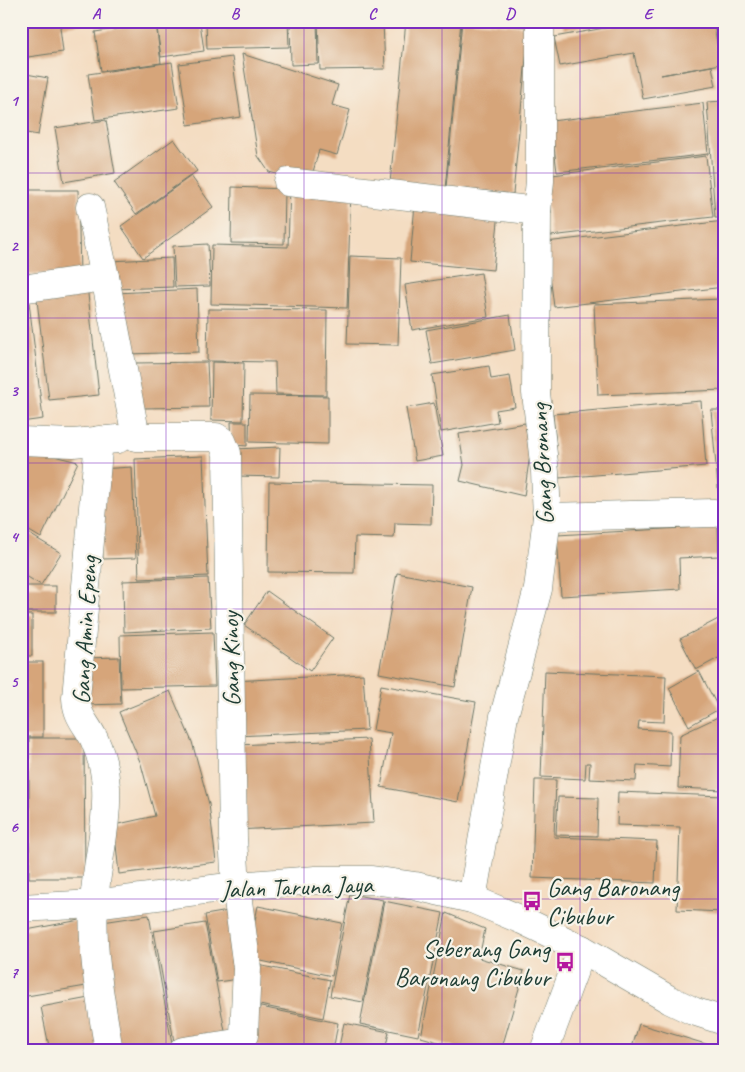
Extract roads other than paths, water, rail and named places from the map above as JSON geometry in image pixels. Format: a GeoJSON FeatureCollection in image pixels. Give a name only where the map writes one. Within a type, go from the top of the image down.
{"type":"FeatureCollection","features":[{"type":"Feature","properties":{"kind":"street","name":"Gang Bronang"},"geometry":{"type":"LineString","coordinates":[[472,899],[504,716],[538,589],[547,517],[545,472],[536,393],[537,211],[540,181],[540,21]]}},
{"type":"Feature","properties":{"kind":"street"},"geometry":{"type":"LineString","coordinates":[[288,182],[537,211]]}},
{"type":"Feature","properties":{"kind":"street"},"geometry":{"type":"LineString","coordinates":[[21,441],[73,442],[136,437],[90,206]]}},
{"type":"Feature","properties":{"kind":"street"},"geometry":{"type":"LineString","coordinates":[[21,289],[105,276]]}},
{"type":"Feature","properties":{"kind":"street","name":"Gang Kinoy"},"geometry":{"type":"LineString","coordinates":[[136,437],[216,437],[222,441],[227,453],[233,838],[236,886],[247,968],[244,1035],[236,1043],[183,1051]]}},
{"type":"Feature","properties":{"kind":"street","name":"Gang Amin Epeng"},"geometry":{"type":"LineString","coordinates":[[99,440],[76,698],[77,710],[81,720],[93,738],[102,762],[106,787],[104,828],[94,904],[94,953],[109,1051]]}},
{"type":"Feature","properties":{"kind":"street"},"geometry":{"type":"LineString","coordinates":[[547,517],[714,513]]}},
{"type":"Feature","properties":{"kind":"street","name":"Jalan Taruna Jaya"},"geometry":{"type":"LineString","coordinates":[[21,908],[94,904],[236,886],[316,880],[372,880],[415,886],[472,899],[522,920],[582,950],[670,1000],[694,1012],[724,1021]]}},
{"type":"Feature","properties":{"kind":"street"},"geometry":{"type":"LineString","coordinates":[[544,1051],[582,950]]}},
{"type":"Feature","properties":{"kind":"place","name":"Gang Baronang Cibubur"},"geometry":{"type":"Point","coordinates":[532,901]}},
{"type":"Feature","properties":{"kind":"place","name":"Seberang Gang Baronang Cibubur"},"geometry":{"type":"Point","coordinates":[565,962]}}]}
